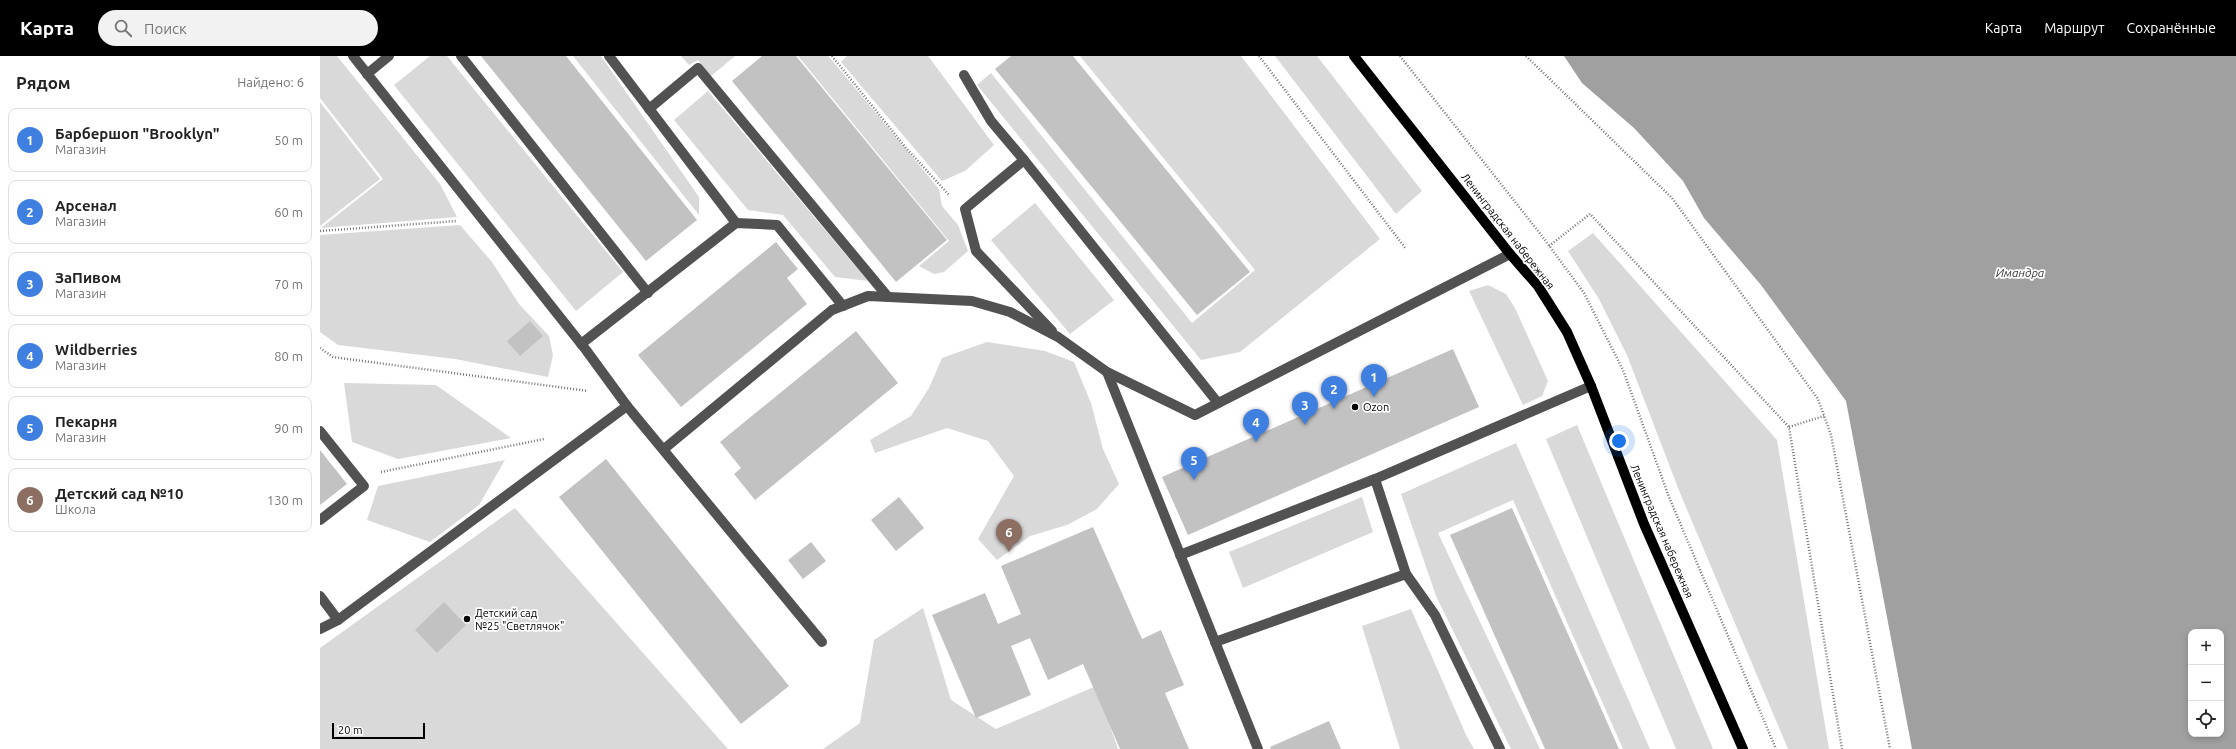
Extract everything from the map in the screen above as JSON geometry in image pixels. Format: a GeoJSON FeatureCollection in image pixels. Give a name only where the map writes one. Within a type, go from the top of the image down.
{"type":"FeatureCollection","features":[{"type":"Feature","properties":{"kind":"main road","name":"Ленинградская набережная"},"geometry":{"type":"LineString","coordinates":[[1354,56],[1510,254],[1538,286],[1567,332],[1591,386],[1644,524],[1743,749]]}},
{"type":"Feature","properties":{"kind":"lane"},"geometry":{"type":"LineString","coordinates":[[353,56],[581,344],[627,406],[822,642]]}},
{"type":"Feature","properties":{"kind":"lane"},"geometry":{"type":"LineString","coordinates":[[367,74],[389,56]]}},
{"type":"Feature","properties":{"kind":"lane"},"geometry":{"type":"LineString","coordinates":[[461,56],[648,293]]}},
{"type":"Feature","properties":{"kind":"lane"},"geometry":{"type":"LineString","coordinates":[[608,56],[736,223]]}},
{"type":"Feature","properties":{"kind":"lane"},"geometry":{"type":"LineString","coordinates":[[649,109],[698,68],[888,297]]}},
{"type":"Feature","properties":{"kind":"lane"},"geometry":{"type":"LineString","coordinates":[[964,75],[991,121],[1024,160],[1218,404]]}},
{"type":"Feature","properties":{"kind":"lane"},"geometry":{"type":"LineString","coordinates":[[1024,160],[965,209],[966,215],[976,251],[1058,337]]}},
{"type":"Feature","properties":{"kind":"lane"},"geometry":{"type":"LineString","coordinates":[[581,344],[736,223],[777,225],[843,306]]}},
{"type":"Feature","properties":{"kind":"lane"},"geometry":{"type":"LineString","coordinates":[[664,449],[832,310],[868,296],[972,301],[1010,312],[1058,337],[1107,372],[1195,415],[1510,254]]}},
{"type":"Feature","properties":{"kind":"lane"},"geometry":{"type":"LineString","coordinates":[[1107,372],[1258,749]]}},
{"type":"Feature","properties":{"kind":"lane"},"geometry":{"type":"LineString","coordinates":[[1180,555],[1375,479],[1591,386]]}},
{"type":"Feature","properties":{"kind":"lane"},"geometry":{"type":"LineString","coordinates":[[320,629],[338,620],[627,406]]}},
{"type":"Feature","properties":{"kind":"lane"},"geometry":{"type":"LineString","coordinates":[[320,431],[364,486],[320,520]]}},
{"type":"Feature","properties":{"kind":"lane"},"geometry":{"type":"LineString","coordinates":[[1375,479],[1406,574],[1434,615],[1500,749]]}},
{"type":"Feature","properties":{"kind":"lane"},"geometry":{"type":"LineString","coordinates":[[1215,642],[1406,574]]}},
{"type":"Feature","properties":{"kind":"lane"},"geometry":{"type":"LineString","coordinates":[[320,596],[338,620]]}},
{"type":"Feature","properties":{"kind":"path"},"geometry":{"type":"LineString","coordinates":[[832,56],[906,148],[966,215]]}},
{"type":"Feature","properties":{"kind":"path"},"geometry":{"type":"LineString","coordinates":[[1259,56],[1406,248]]}},
{"type":"Feature","properties":{"kind":"path"},"geometry":{"type":"LineString","coordinates":[[1526,56],[1672,198],[1818,399],[1831,435],[1890,749]]}},
{"type":"Feature","properties":{"kind":"path"},"geometry":{"type":"LineString","coordinates":[[1549,246],[1590,214],[1788,427],[1842,749]]}},
{"type":"Feature","properties":{"kind":"path"},"geometry":{"type":"LineString","coordinates":[[320,231],[482,219]]}},
{"type":"Feature","properties":{"kind":"path"},"geometry":{"type":"LineString","coordinates":[[320,348],[333,357],[619,395]]}},
{"type":"Feature","properties":{"kind":"path"},"geometry":{"type":"LineString","coordinates":[[1788,427],[1824,416]]}},
{"type":"Feature","properties":{"kind":"path"},"geometry":{"type":"LineString","coordinates":[[357,477],[550,438]]}},
{"type":"Feature","properties":{"kind":"shaded area"},"geometry":{"type":"Polygon","coordinates":[[[320,56],[337,56],[440,184],[457,217],[321,228],[383,179],[320,98],[320,56]]]}},
{"type":"Feature","properties":{"kind":"shaded area"},"geometry":{"type":"Polygon","coordinates":[[[430,56],[447,56],[623,272],[576,311],[394,85],[430,56]]]}},
{"type":"Feature","properties":{"kind":"shaded area"},"geometry":{"type":"Polygon","coordinates":[[[573,56],[601,56],[699,197],[699,215],[573,56]]]}},
{"type":"Feature","properties":{"kind":"shaded area"},"geometry":{"type":"Polygon","coordinates":[[[681,56],[735,56],[711,76],[698,60],[689,65],[681,56]]]}},
{"type":"Feature","properties":{"kind":"shaded area"},"geometry":{"type":"Polygon","coordinates":[[[798,56],[828,56],[939,189],[942,206],[958,225],[968,251],[944,272],[934,274],[919,266],[949,241],[798,56]]]}},
{"type":"Feature","properties":{"kind":"shaded area"},"geometry":{"type":"Polygon","coordinates":[[[847,56],[928,56],[994,145],[965,171],[942,181],[841,62],[847,56]]]}},
{"type":"Feature","properties":{"kind":"shaded area"},"geometry":{"type":"Polygon","coordinates":[[[1080,56],[1241,56],[1380,239],[1240,352],[1201,360],[977,85],[991,73],[1192,323],[1255,270],[1080,56]]]}},
{"type":"Feature","properties":{"kind":"shaded area"},"geometry":{"type":"Polygon","coordinates":[[[1275,56],[1317,56],[1422,191],[1396,214],[1275,56]]]}},
{"type":"Feature","properties":{"kind":"shaded area"},"geometry":{"type":"Polygon","coordinates":[[[708,91],[868,281],[835,277],[783,215],[748,210],[674,120],[708,91]]]}},
{"type":"Feature","properties":{"kind":"shaded area"},"geometry":{"type":"Polygon","coordinates":[[[320,102],[380,179],[320,226],[320,102]]]}},
{"type":"Feature","properties":{"kind":"shaded area"},"geometry":{"type":"Polygon","coordinates":[[[1035,203],[1114,300],[1070,334],[991,240],[1035,203]]]}},
{"type":"Feature","properties":{"kind":"shaded area"},"geometry":{"type":"Polygon","coordinates":[[[460,225],[492,262],[519,304],[549,336],[553,355],[548,377],[455,359],[338,345],[320,332],[320,235],[460,225]]]}},
{"type":"Feature","properties":{"kind":"shaded area"},"geometry":{"type":"Polygon","coordinates":[[[1593,233],[1777,440],[1829,749],[1788,749],[1680,493],[1627,355],[1599,299],[1568,251],[1593,233]]]}},
{"type":"Feature","properties":{"kind":"shaded area"},"geometry":{"type":"Polygon","coordinates":[[[1488,285],[1506,294],[1515,308],[1548,381],[1542,396],[1523,405],[1469,291],[1488,285]]]}},
{"type":"Feature","properties":{"kind":"shaded area"},"geometry":{"type":"Polygon","coordinates":[[[987,342],[1045,351],[1074,362],[1091,403],[1103,449],[1119,484],[1097,509],[1067,525],[1030,536],[997,560],[978,539],[1014,476],[988,441],[947,428],[875,453],[870,440],[911,416],[929,388],[942,358],[987,342]]]}},
{"type":"Feature","properties":{"kind":"shaded area"},"geometry":{"type":"Polygon","coordinates":[[[344,383],[436,385],[511,438],[398,459],[352,442],[344,383]]]}},
{"type":"Feature","properties":{"kind":"shaded area"},"geometry":{"type":"Polygon","coordinates":[[[1577,425],[1713,749],[1676,749],[1546,439],[1577,425]]]}},
{"type":"Feature","properties":{"kind":"shaded area"},"geometry":{"type":"Polygon","coordinates":[[[1516,443],[1650,749],[1623,749],[1513,500],[1438,533],[1540,749],[1511,749],[1436,596],[1401,494],[1516,443]]]}},
{"type":"Feature","properties":{"kind":"shaded area"},"geometry":{"type":"Polygon","coordinates":[[[505,460],[479,505],[430,542],[367,520],[378,486],[505,460]]]}},
{"type":"Feature","properties":{"kind":"shaded area"},"geometry":{"type":"Polygon","coordinates":[[[1362,497],[1373,532],[1243,588],[1229,552],[1362,497]]]}},
{"type":"Feature","properties":{"kind":"shaded area","name":"Детский сад №25 \"Светлячок\""},"geometry":{"type":"Polygon","coordinates":[[[515,508],[728,749],[320,749],[320,648],[515,508]]]}},
{"type":"Feature","properties":{"kind":"shaded area"},"geometry":{"type":"Polygon","coordinates":[[[923,608],[951,700],[996,729],[1096,686],[1118,749],[823,749],[860,723],[874,640],[923,608]]]}},
{"type":"Feature","properties":{"kind":"shaded area"},"geometry":{"type":"Polygon","coordinates":[[[1411,609],[1467,737],[1474,749],[1400,749],[1362,626],[1411,609]]]}},
{"type":"Feature","properties":{"kind":"water","name":"Имандра"},"geometry":{"type":"Polygon","coordinates":[[[1564,56],[2236,56],[2236,749],[1912,749],[1846,401],[1761,285],[1704,218],[1683,181],[1634,128],[1582,83],[1564,56]]]}},
{"type":"Feature","properties":{"kind":"building"},"geometry":{"type":"Polygon","coordinates":[[[481,56],[566,56],[697,220],[646,261],[481,56]]]}},
{"type":"Feature","properties":{"kind":"building"},"geometry":{"type":"Polygon","coordinates":[[[762,56],[796,56],[947,240],[896,282],[732,81],[762,56]]]}},
{"type":"Feature","properties":{"kind":"building"},"geometry":{"type":"Polygon","coordinates":[[[1011,56],[1073,56],[1250,272],[1197,315],[995,69],[1011,56]]]}},
{"type":"Feature","properties":{"kind":"building"},"geometry":{"type":"Polygon","coordinates":[[[776,242],[798,269],[787,278],[807,304],[681,407],[638,355],[776,242]]]}},
{"type":"Feature","properties":{"kind":"building"},"geometry":{"type":"Polygon","coordinates":[[[530,321],[543,336],[520,356],[507,341],[530,321]]]}},
{"type":"Feature","properties":{"kind":"building"},"geometry":{"type":"Polygon","coordinates":[[[856,331],[898,383],[755,500],[734,474],[741,468],[720,442],[856,331]]]}},
{"type":"Feature","properties":{"kind":"building"},"geometry":{"type":"Polygon","coordinates":[[[1453,349],[1479,407],[1188,535],[1162,477],[1453,349]]]}},
{"type":"Feature","properties":{"kind":"building"},"geometry":{"type":"Polygon","coordinates":[[[320,450],[347,484],[320,505],[320,450]]]}},
{"type":"Feature","properties":{"kind":"building"},"geometry":{"type":"Polygon","coordinates":[[[606,459],[789,686],[741,724],[559,497],[606,459]]]}},
{"type":"Feature","properties":{"kind":"building"},"geometry":{"type":"Polygon","coordinates":[[[899,497],[924,528],[896,551],[871,520],[899,497]]]}},
{"type":"Feature","properties":{"kind":"building"},"geometry":{"type":"Polygon","coordinates":[[[1512,508],[1619,749],[1545,749],[1450,535],[1512,508]]]}},
{"type":"Feature","properties":{"kind":"building"},"geometry":{"type":"Polygon","coordinates":[[[1093,527],[1142,639],[1161,630],[1184,685],[1165,693],[1189,749],[1120,749],[1083,664],[1048,680],[1030,638],[1011,646],[1031,695],[976,718],[932,615],[985,593],[998,624],[1021,614],[1001,566],[1093,527]]]}},
{"type":"Feature","properties":{"kind":"building"},"geometry":{"type":"Polygon","coordinates":[[[811,542],[826,561],[803,579],[788,560],[811,542]]]}},
{"type":"Feature","properties":{"kind":"building"},"geometry":{"type":"Polygon","coordinates":[[[444,602],[466,625],[437,653],[415,630],[444,602]]]}},
{"type":"Feature","properties":{"kind":"building"},"geometry":{"type":"Polygon","coordinates":[[[1329,721],[1341,749],[1271,749],[1270,747],[1329,721]]]}},
{"type":"Feature","properties":{"kind":"place","name":"Барбершоп \"Brоoklyn\""},"geometry":{"type":"Point","coordinates":[1374,397]}},
{"type":"Feature","properties":{"kind":"place","name":"Ozon"},"geometry":{"type":"Point","coordinates":[1355,407]}},
{"type":"Feature","properties":{"kind":"place","name":"Арсенал"},"geometry":{"type":"Point","coordinates":[1334,409]}},
{"type":"Feature","properties":{"kind":"place","name":"ЗаПивом"},"geometry":{"type":"Point","coordinates":[1305,425]}},
{"type":"Feature","properties":{"kind":"place","name":"Wildberries"},"geometry":{"type":"Point","coordinates":[1256,442]}},
{"type":"Feature","properties":{"kind":"place","name":"Пекарня"},"geometry":{"type":"Point","coordinates":[1194,480]}},
{"type":"Feature","properties":{"kind":"place","name":"Детский сад №10"},"geometry":{"type":"Point","coordinates":[1009,552]}},
{"type":"Feature","properties":{"kind":"place","name":"Детский сад №25 \"Светлячок\""},"geometry":{"type":"Point","coordinates":[467,619]}}]}
